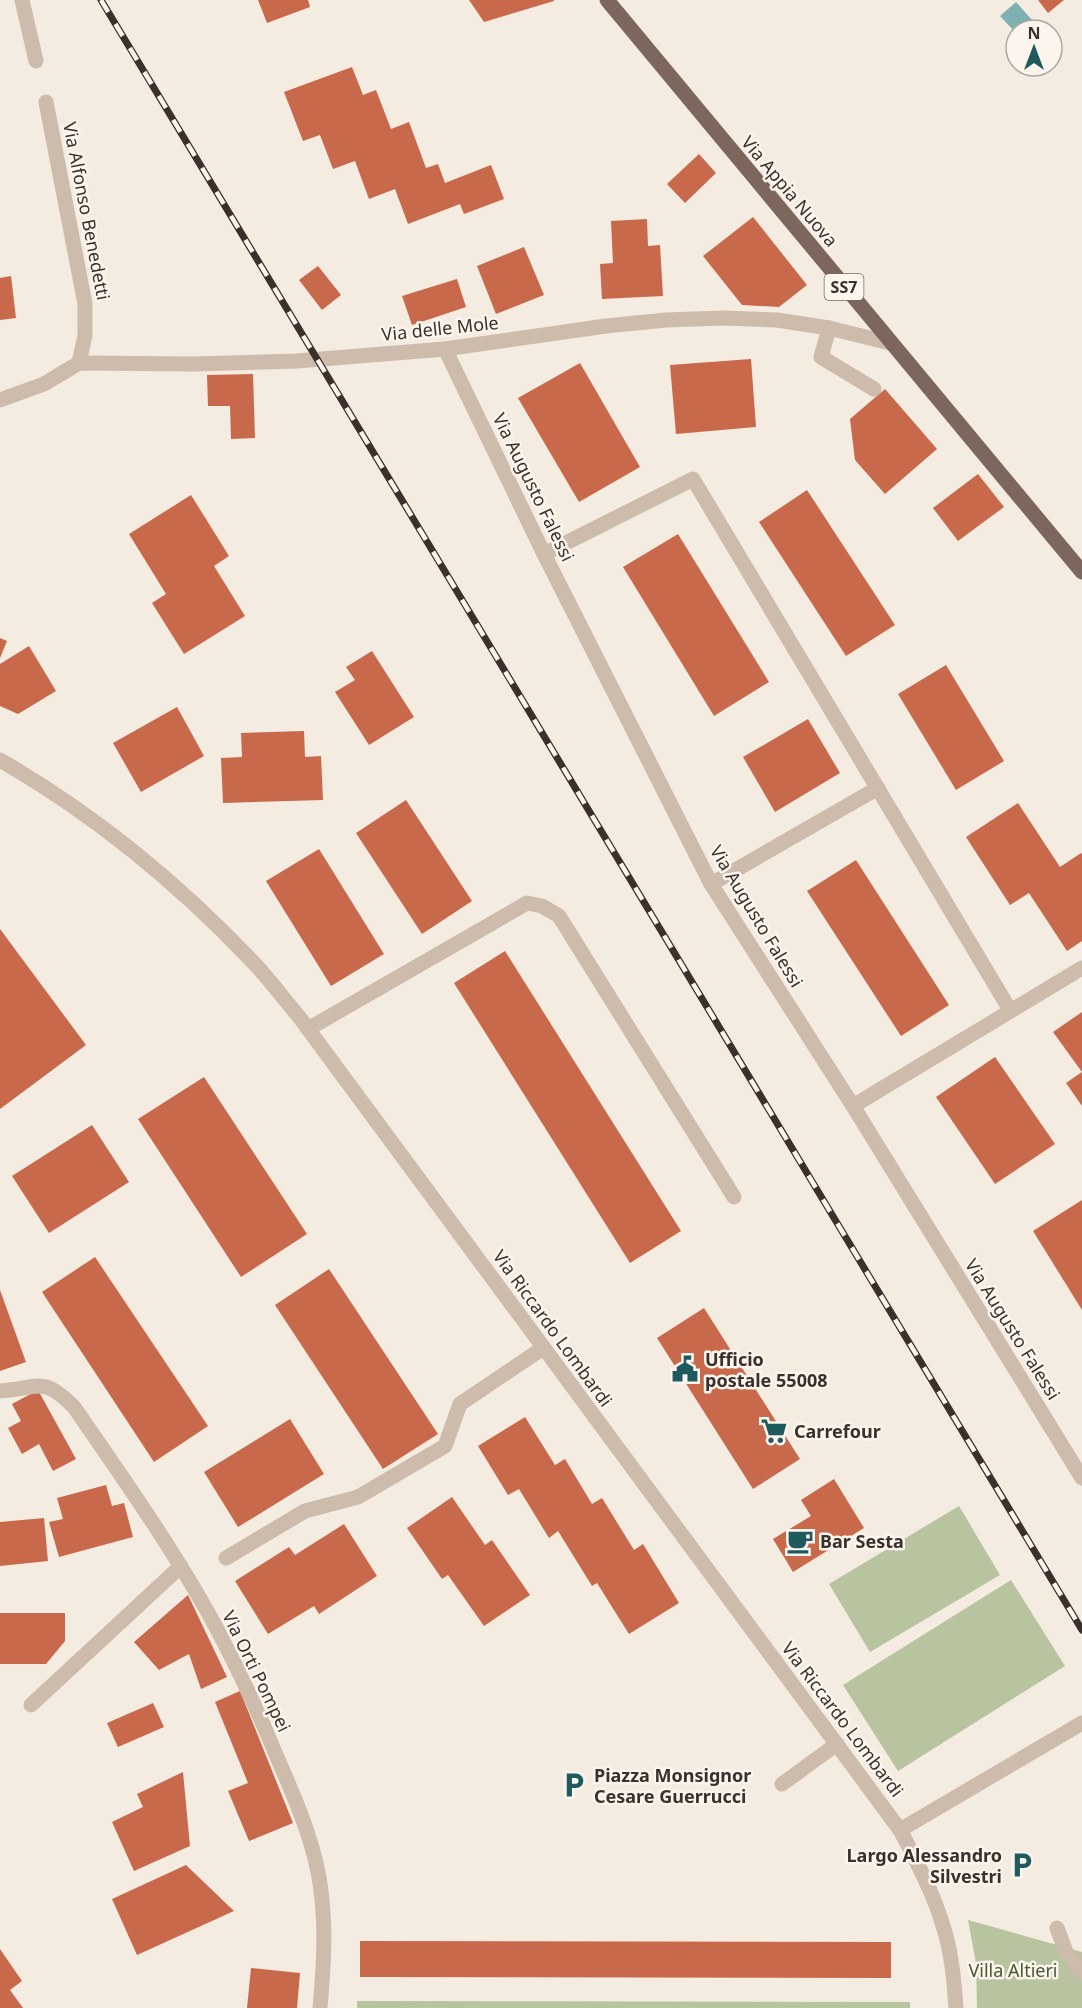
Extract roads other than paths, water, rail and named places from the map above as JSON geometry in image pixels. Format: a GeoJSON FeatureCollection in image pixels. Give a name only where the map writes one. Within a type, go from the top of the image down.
{"type":"FeatureCollection","features":[{"type":"Feature","properties":{"kind":"main road","name":"Via Appia Nuova"},"geometry":{"type":"LineString","coordinates":[[607,0],[1082,572]]}},
{"type":"Feature","properties":{"kind":"street"},"geometry":{"type":"LineString","coordinates":[[22,0],[36,61]]}},
{"type":"Feature","properties":{"kind":"street","name":"Via Alfonso Benedetti"},"geometry":{"type":"LineString","coordinates":[[46,102],[85,304],[85,335],[79,363]]}},
{"type":"Feature","properties":{"kind":"street","name":"Via delle Mole"},"geometry":{"type":"LineString","coordinates":[[79,363],[265,363],[445,349],[606,326],[723,318],[777,320],[829,328],[890,343]]}},
{"type":"Feature","properties":{"kind":"street"},"geometry":{"type":"LineString","coordinates":[[829,328],[821,357],[874,389]]}},
{"type":"Feature","properties":{"kind":"street","name":"Via Augusto Falessi"},"geometry":{"type":"LineString","coordinates":[[445,349],[544,554],[711,884],[853,1106],[1082,1478]]}},
{"type":"Feature","properties":{"kind":"street"},"geometry":{"type":"LineString","coordinates":[[0,400],[44,384],[79,363]]}},
{"type":"Feature","properties":{"kind":"street"},"geometry":{"type":"LineString","coordinates":[[544,554],[693,479],[1010,1010]]}},
{"type":"Feature","properties":{"kind":"street","name":"Via Riccardo Lombardi"},"geometry":{"type":"LineString","coordinates":[[0,760],[97,823],[147,862],[254,963],[308,1029],[900,1830],[934,1900],[944,1929],[953,1973],[956,2008]]}},
{"type":"Feature","properties":{"kind":"street"},"geometry":{"type":"LineString","coordinates":[[711,884],[878,788]]}},
{"type":"Feature","properties":{"kind":"street"},"geometry":{"type":"LineString","coordinates":[[308,1029],[527,903],[542,906],[559,916],[734,1197]]}},
{"type":"Feature","properties":{"kind":"street"},"geometry":{"type":"LineString","coordinates":[[853,1106],[1082,968]]}},
{"type":"Feature","properties":{"kind":"street"},"geometry":{"type":"LineString","coordinates":[[226,1558],[305,1511],[358,1497],[445,1446],[460,1404],[543,1348]]}},
{"type":"Feature","properties":{"kind":"street","name":"Via Orti Pompei"},"geometry":{"type":"LineString","coordinates":[[0,1391],[38,1385],[55,1389],[74,1407],[181,1566],[216,1628],[256,1707],[308,1833],[318,1872],[324,1914],[324,1965],[320,2008]]}},
{"type":"Feature","properties":{"kind":"street"},"geometry":{"type":"LineString","coordinates":[[31,1705],[181,1566]]}},
{"type":"Feature","properties":{"kind":"street"},"geometry":{"type":"LineString","coordinates":[[900,1830],[1082,1724]]}},
{"type":"Feature","properties":{"kind":"street"},"geometry":{"type":"LineString","coordinates":[[782,1784],[837,1744]]}},
{"type":"Feature","properties":{"kind":"street"},"geometry":{"type":"LineString","coordinates":[[1057,1928],[1066,1952],[1082,1973]]}},
{"type":"Feature","properties":{"kind":"water"},"geometry":{"type":"Polygon","coordinates":[[[1016,2],[1030,18],[1004,18],[1004,20],[1000,16],[1016,2]]]}},
{"type":"Feature","properties":{"kind":"railway"},"geometry":{"type":"LineString","coordinates":[[101,0],[1082,1630]]}},
{"type":"Feature","properties":{"kind":"place","name":"Ufficio postale 55008"},"geometry":{"type":"Point","coordinates":[685,1369]}},
{"type":"Feature","properties":{"kind":"place","name":"Carrefour"},"geometry":{"type":"Point","coordinates":[774,1431]}},
{"type":"Feature","properties":{"kind":"place","name":"Bar Sesta"},"geometry":{"type":"Point","coordinates":[800,1541]}},
{"type":"Feature","properties":{"kind":"place","name":"Piazza Monsignor Cesare Guerrucci"},"geometry":{"type":"Point","coordinates":[574,1785]}},
{"type":"Feature","properties":{"kind":"place","name":"Largo Alessandro Silvestri"},"geometry":{"type":"Point","coordinates":[1022,1865]}},
{"type":"Feature","properties":{"kind":"park label","name":"Villa Altieri"},"geometry":{"type":"Point","coordinates":[1013,1970]}}]}
